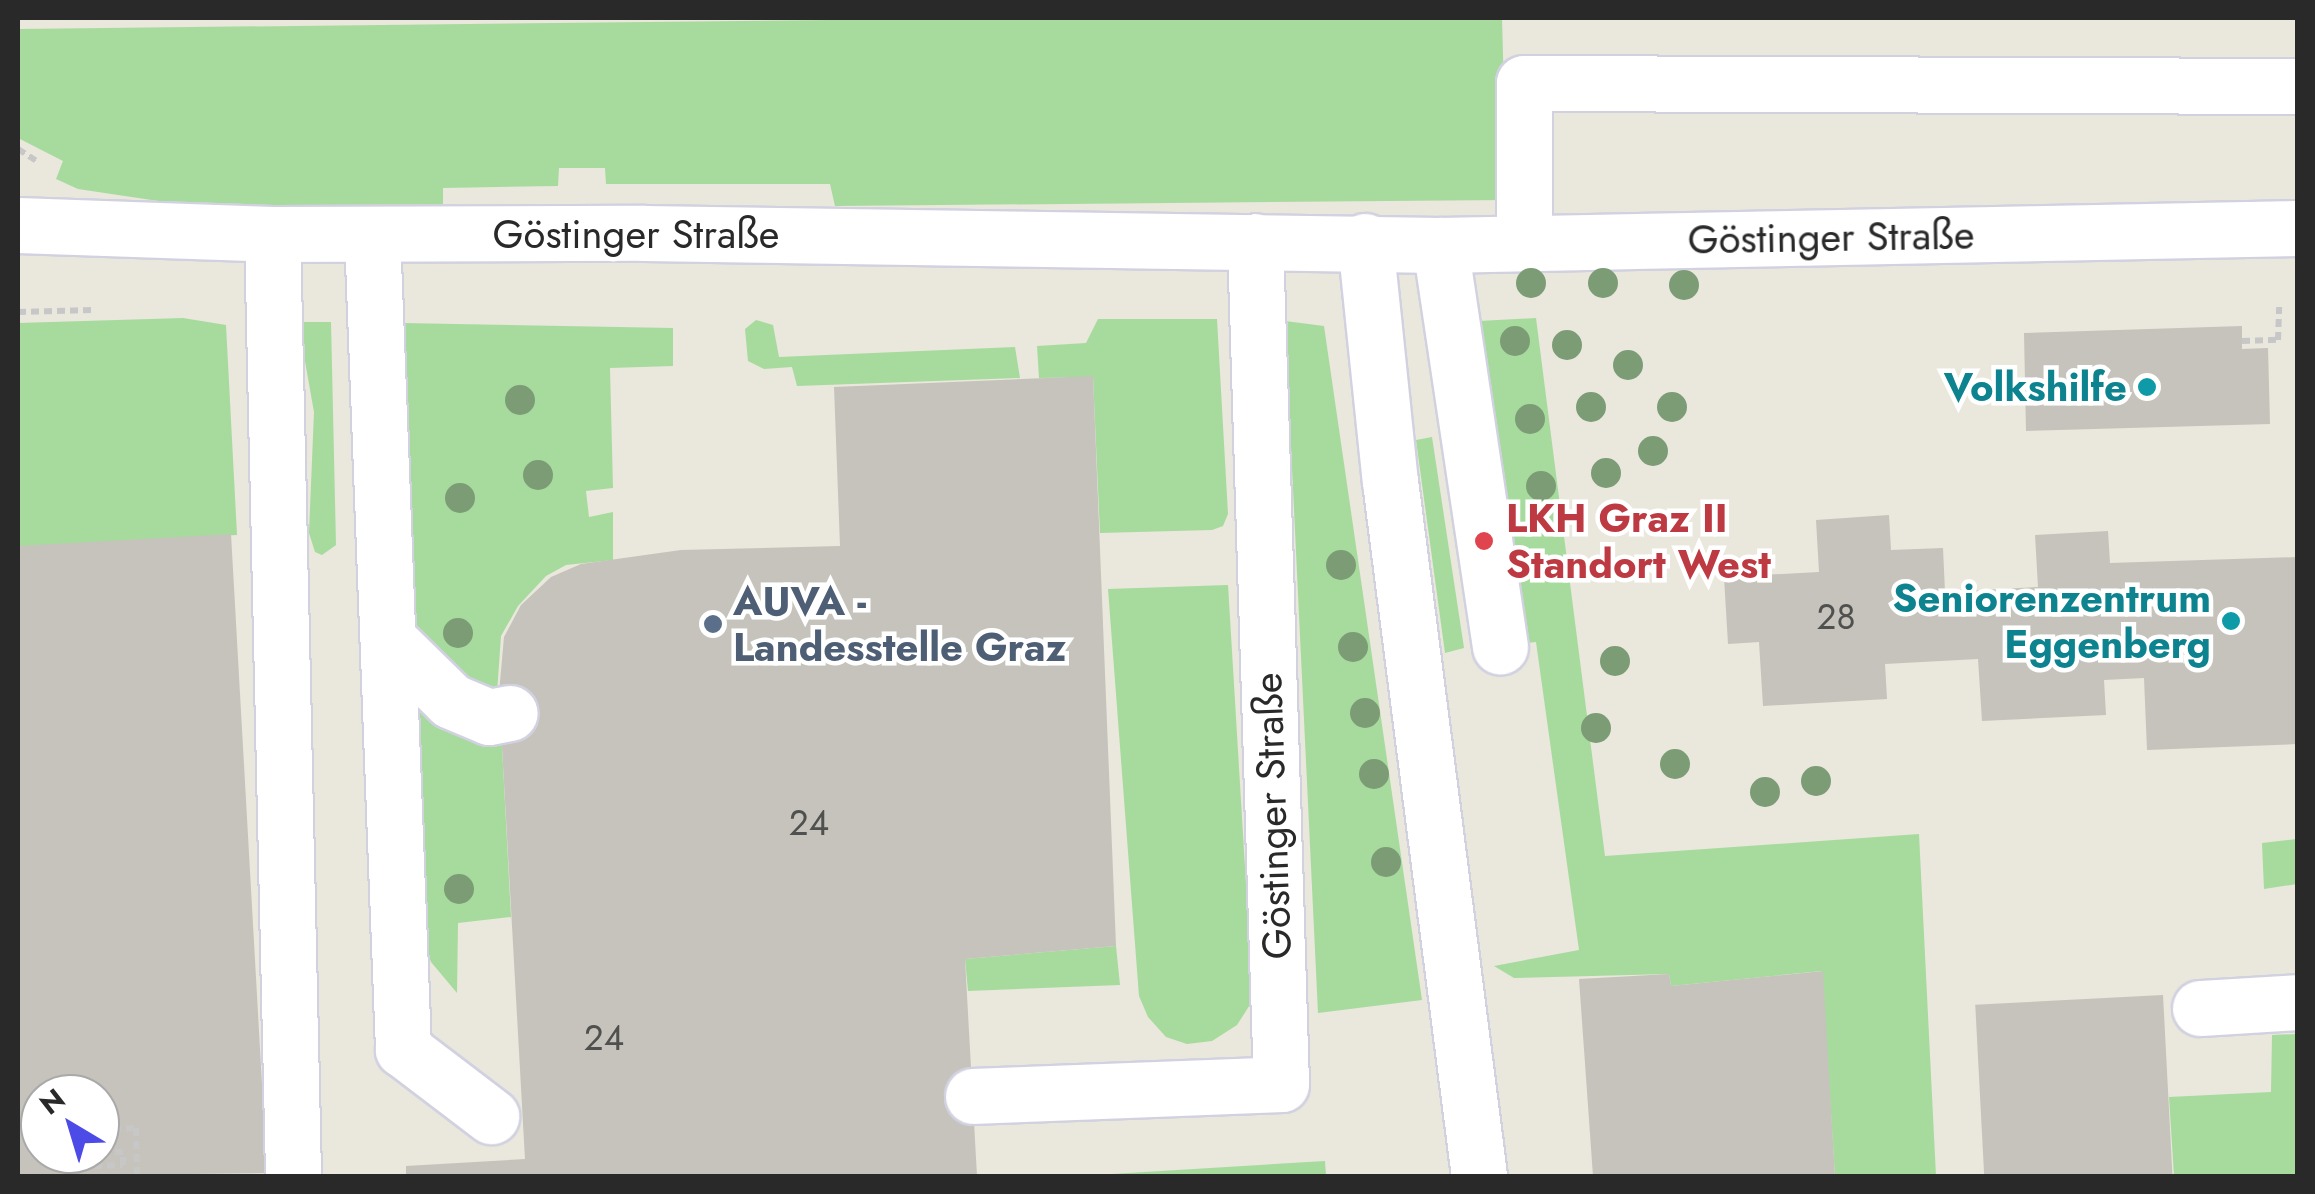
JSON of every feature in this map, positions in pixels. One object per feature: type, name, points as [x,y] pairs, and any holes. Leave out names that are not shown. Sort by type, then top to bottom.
[{"type":"street","points":[[1524,243],[1524,83],[2298,86]]},
{"type":"street","name":"Göstinger Straße","points":[[18,225],[272,234],[644,233],[1440,245],[2298,228]]},
{"type":"street","points":[[272,234],[293,1176]]},
{"type":"street","points":[[372,234],[403,1049],[490,1116]]},
{"type":"street","name":"Göstinger Straße","points":[[973,1096],[1281,1084],[1254,241]]},
{"type":"street","points":[[1365,241],[1390,481],[1479,1176]]},
{"type":"street","points":[[1440,245],[1500,646]]},
{"type":"street","points":[[388,639],[452,700],[489,717],[510,713]]},
{"type":"street","points":[[2200,1008],[2298,1002]]},
{"type":"path","points":[[18,149],[41,164],[38,171]]},
{"type":"path","points":[[2242,341],[2278,340],[2278,307]]},
{"type":"path","points":[[18,312],[94,310]]},
{"type":"path","points":[[120,1129],[136,1128],[137,1176]]},
{"type":"green space","points":[[1015,18],[1502,18],[1507,200],[835,206],[830,184],[606,184],[605,168],[559,168],[558,186],[443,188],[443,212],[232,212],[78,189],[56,179],[63,161],[18,138],[18,29]]},
{"type":"green space","points":[[183,318],[226,325],[237,535],[18,547],[18,323]]},
{"type":"green space","points":[[1536,318],[1605,856],[1919,834],[1936,1176],[1835,1176],[1822,971],[1671,986],[1669,974],[1514,978],[1494,966],[1579,950],[1536,642],[1527,643],[1479,321]]},
{"type":"green space","points":[[1098,319],[1217,319],[1228,514],[1223,526],[1212,530],[1100,533],[1093,377],[1039,378],[1037,346],[1086,343]]},
{"type":"green space","points":[[756,320],[773,325],[779,357],[1015,347],[1020,378],[797,386],[792,367],[764,369],[748,361],[745,329]]},
{"type":"green space","points":[[1285,321],[1324,326],[1422,1000],[1318,1013]]},
{"type":"green space","points":[[298,322],[331,322],[336,545],[322,555],[315,552],[309,533],[314,412]]},
{"type":"green space","points":[[402,323],[673,328],[673,366],[610,368],[613,488],[586,491],[589,517],[613,512],[613,560],[566,565],[546,576],[518,606],[501,636],[497,693],[467,691],[403,629]]},
{"type":"green space","points":[[1432,437],[1464,648],[1445,653],[1416,440]]},
{"type":"green space","points":[[1228,585],[1253,1000],[1237,1025],[1212,1041],[1187,1044],[1166,1037],[1148,1017],[1139,996],[1108,589]]},
{"type":"green space","points":[[406,701],[462,730],[501,728],[511,917],[458,923],[457,993],[431,962],[417,925]]},
{"type":"green space","points":[[2297,839],[2297,884],[2264,889],[2262,843]]},
{"type":"green space","points":[[1116,946],[1120,985],[968,991],[965,959]]},
{"type":"green space","points":[[2297,1034],[2297,1176],[2174,1176],[2169,1097],[2271,1092],[2272,1035]]},
{"type":"green space","points":[[1325,1161],[1326,1176],[1079,1176]]},
{"type":"building","name":"Volkshilfe","points":[[2242,326],[2242,349],[2268,348],[2270,424],[2026,431],[2024,333]]},
{"type":"building","points":[[1093,376],[1116,946],[965,959],[977,1176],[406,1176],[406,1166],[525,1159],[499,693],[504,637],[521,605],[551,577],[581,564],[681,550],[840,546],[834,387]]},
{"type":"building","points":[[1889,515],[1891,550],[1943,548],[1945,592],[2038,587],[2035,535],[2108,531],[2110,563],[2298,557],[2298,744],[2147,750],[2144,678],[2104,680],[2106,715],[1982,721],[1978,659],[1885,664],[1887,699],[1763,706],[1759,642],[1728,644],[1724,577],[1819,572],[1816,520]]},
{"type":"building","points":[[231,534],[267,1173],[18,1176],[18,546]]},
{"type":"building","points":[[1823,971],[1835,1176],[1593,1176],[1579,979],[1669,974],[1671,986]]},
{"type":"building","points":[[2163,995],[2172,1176],[1984,1176],[1975,1005]]},
{"type":"place","name":"Volkshilfe","points":[[2147,387]]},
{"type":"place","name":"LKH Graz II Standort West","points":[[1484,541]]},
{"type":"place","name":"Seniorenzentrum Eggenberg","points":[[2231,621]]},
{"type":"place","name":"AUVA - Landesstelle Graz","points":[[713,624]]}]
